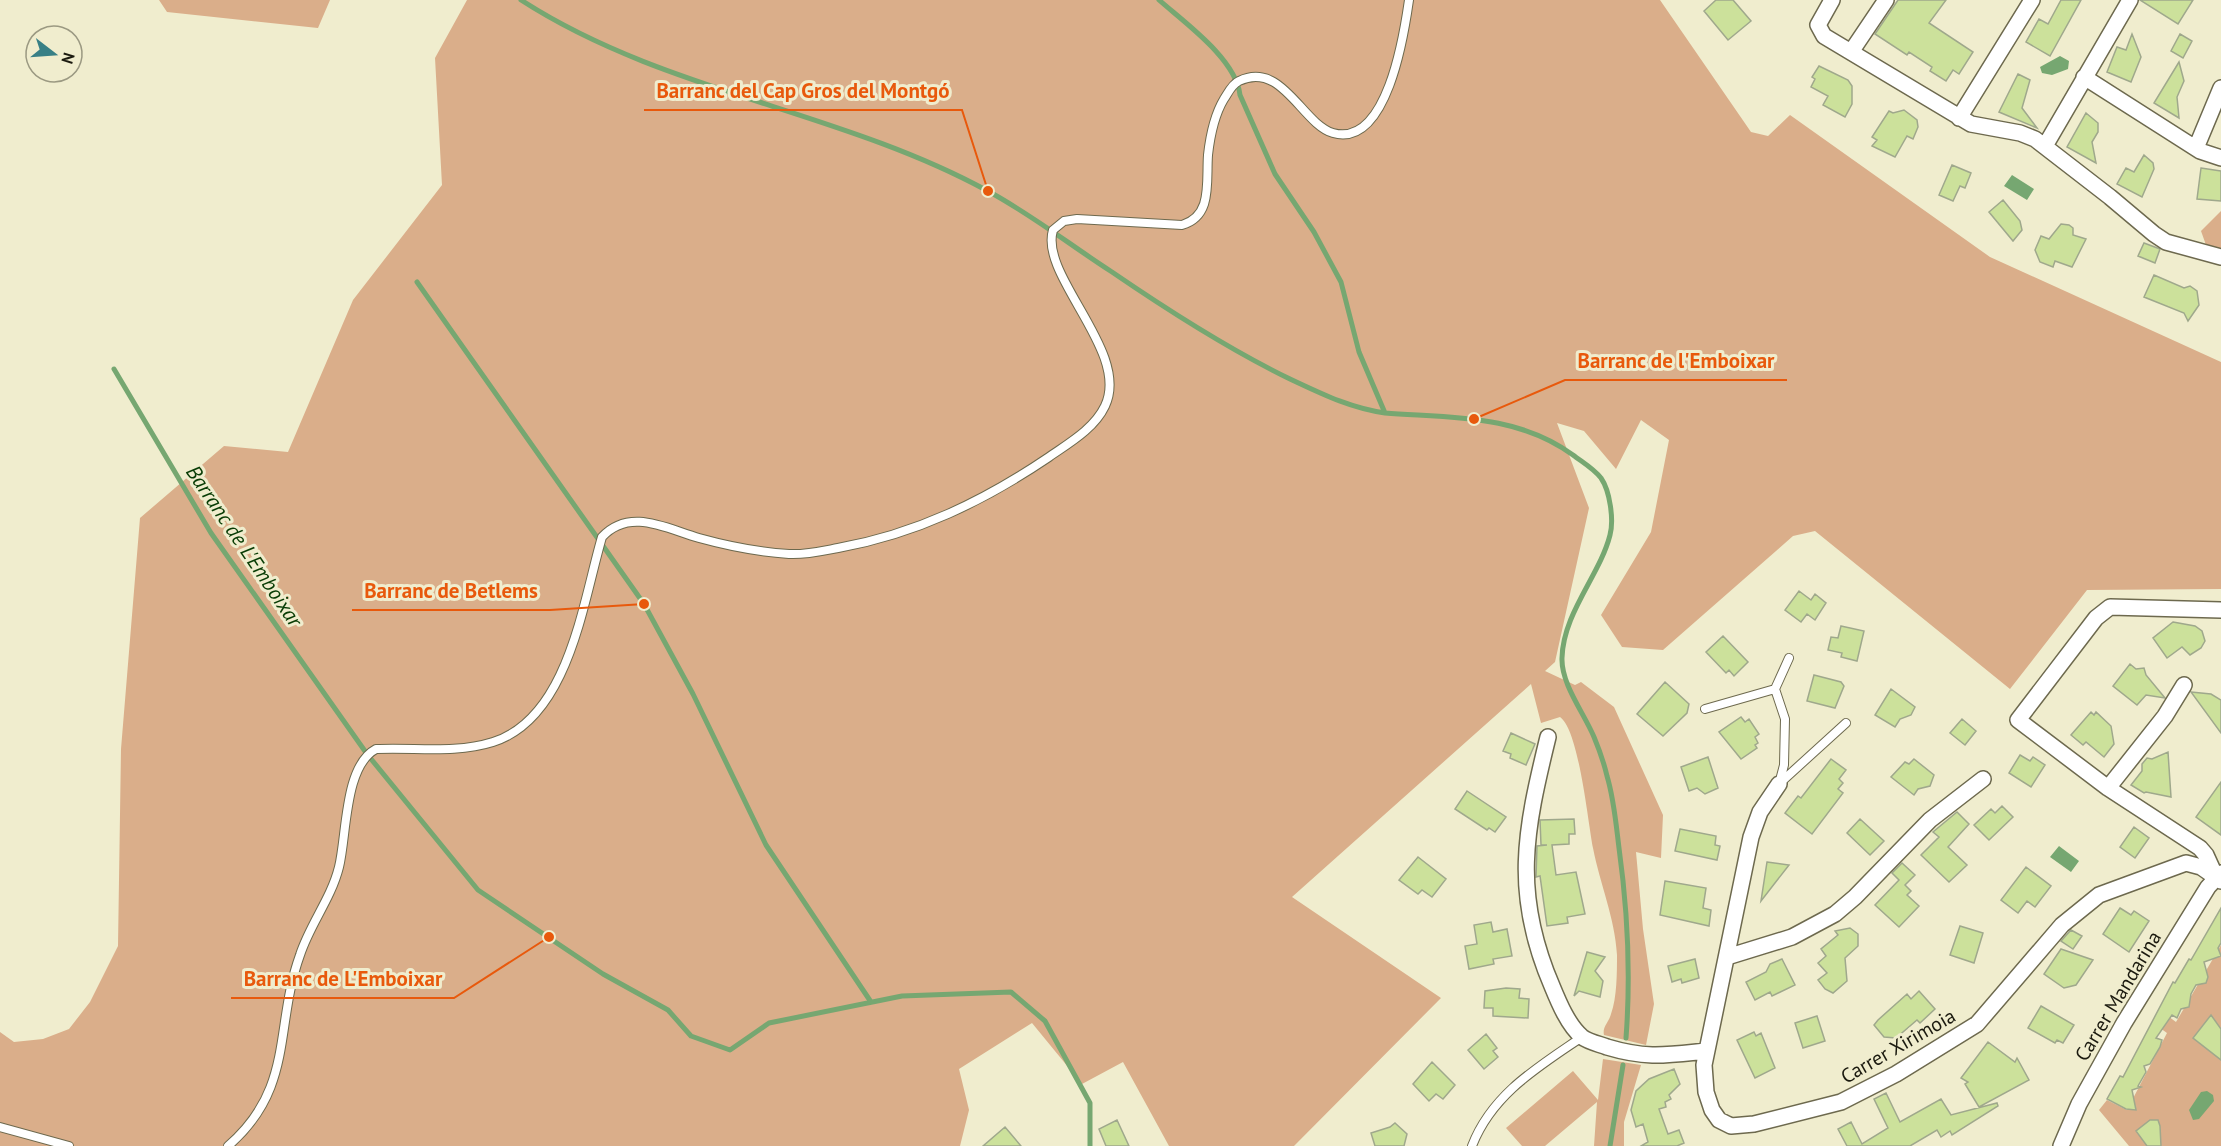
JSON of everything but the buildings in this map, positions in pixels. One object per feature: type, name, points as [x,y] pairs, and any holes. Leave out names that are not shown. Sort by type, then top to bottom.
[{"type":"street","points":[[1832,0],[1818,25],[1820,31],[1851,52],[1959,118],[1983,127],[2020,133],[2045,146],[2166,242],[2221,257]]},
{"type":"street","points":[[1851,52],[1886,0]]},
{"type":"street","points":[[1959,118],[2032,0]]},
{"type":"street","points":[[2045,146],[2130,0]]},
{"type":"street","points":[[2084,77],[2196,148],[2221,158]]},
{"type":"street","points":[[2196,148],[2221,88]]},
{"type":"street","points":[[2219,877],[2200,848],[2108,788],[2018,720],[2096,618],[2110,607],[2221,609]]},
{"type":"street","points":[[2108,788],[2165,716],[2184,685]]},
{"type":"street","points":[[1548,737],[1529,815],[1525,856],[1526,892],[1535,936],[1548,977],[1566,1014],[1582,1037],[1602,1045],[1648,1056],[1706,1051]]},
{"type":"street","points":[[1727,957],[1792,937],[1835,914],[1855,897],[1930,820],[1983,779]]},
{"type":"street","name":"Carrer Xirimoia","points":[[1779,784],[1760,812],[1753,830],[1704,1065],[1706,1092],[1712,1110],[1724,1124],[1731,1126],[1754,1124],[1841,1102],[1896,1074],[1977,1024],[2062,925],[2099,895],[2186,863],[2201,867],[2219,877]]},
{"type":"street","name":"Carrer Mandarina","points":[[2061,1146],[2079,1104],[2124,1023],[2219,877]]},
{"type":"lane","points":[[228,1146],[255,1118],[276,1074],[297,962],[336,880],[352,789],[360,765],[367,754],[376,749],[453,749],[482,745],[503,738],[527,722],[552,688],[571,646],[602,537],[622,523],[655,523],[699,538],[791,554],[868,543],[902,534],[957,510],[1013,480],[1084,433],[1105,407],[1110,391],[1110,374],[1101,351],[1051,251],[1053,230],[1064,222],[1077,219],[1182,225],[1194,222],[1203,211],[1208,185],[1208,154],[1218,109],[1230,88],[1238,81],[1252,78],[1269,80],[1294,98],[1316,122],[1332,133],[1348,134],[1370,122],[1380,107],[1395,69],[1409,0]]},
{"type":"lane","points":[[1779,784],[1784,765],[1785,719],[1775,689],[1789,658]]},
{"type":"lane","points":[[1705,709],[1775,689]]},
{"type":"lane","name":"Carrer Xirimoia","points":[[1779,784],[1846,723]]},
{"type":"lane","points":[[1472,1146],[1485,1119],[1509,1089],[1582,1037]]},
{"type":"lane","points":[[0,1127],[69,1146]]},
{"type":"shaded area","points":[[159,0],[330,0],[318,28],[167,12]]},
{"type":"shaded area","points":[[467,0],[1660,0],[1751,132],[1768,136],[1790,115],[1990,257],[2221,362],[2221,589],[2087,590],[2010,689],[1815,531],[1793,536],[1663,650],[1622,647],[1601,615],[1651,532],[1669,440],[1641,420],[1616,469],[1584,431],[1557,423],[1589,508],[1555,662],[1545,671],[1575,685],[1581,682],[1614,707],[1663,815],[1661,858],[1636,852],[1643,929],[1654,1004],[1646,1045],[1604,1035],[1604,1029],[1613,1008],[1616,985],[1616,941],[1593,848],[1582,778],[1572,739],[1567,725],[1560,717],[1541,723],[1531,684],[1292,897],[1441,998],[1294,1146],[1169,1146],[1123,1062],[1082,1084],[1032,1023],[959,1069],[969,1110],[960,1146],[0,1146],[0,1032],[14,1042],[43,1039],[69,1029],[90,1002],[118,946],[121,749],[140,518],[224,446],[288,452],[353,300],[442,185],[435,58]]},
{"type":"shaded area","points":[[2060,56],[2069,61],[2068,69],[2052,75],[2042,73],[2040,67]]},
{"type":"shaded area","points":[[2012,175],[2034,189],[2027,200],[2004,186]]},
{"type":"shaded area","points":[[2221,211],[2221,249],[2206,245],[2201,231]]},
{"type":"shaded area","points":[[2059,846],[2079,861],[2071,872],[2050,857]]},
{"type":"shaded area","points":[[2221,945],[2221,1146],[2129,1146],[2099,1110],[2107,1100],[2127,1110],[2167,1033],[2153,1023],[2161,1011],[2176,1022]]},
{"type":"shaded area","points":[[1603,1059],[1641,1065],[1624,1122],[1624,1146],[1594,1146],[1597,1102],[1545,1146],[1522,1146],[1506,1128],[1573,1071],[1598,1100]]},
{"type":"shaded area","points":[[2207,1091],[2213,1095],[2214,1101],[2199,1119],[2193,1120],[2189,1110],[2201,1092]]},
{"type":"waterway","points":[[521,0],[576,31],[633,57],[871,140],[930,163],[1019,209],[1155,301],[1244,355],[1336,400],[1385,413]]},
{"type":"waterway","name":"Barranc de L'Emboixar","points":[[1159,0],[1208,43],[1229,68],[1275,174],[1314,232],[1341,282],[1359,352],[1385,413],[1483,420],[1529,432],[1552,442],[1595,471],[1607,490],[1612,522],[1610,535],[1569,625],[1562,658],[1569,688],[1600,751],[1613,803],[1626,919],[1628,966],[1626,1038]]},
{"type":"waterway","points":[[417,282],[644,604],[693,694],[766,845],[871,1002]]},
{"type":"waterway","name":"Barranc de L'Emboixar","points":[[114,369],[211,533],[367,754],[478,890],[603,974],[668,1010],[691,1036],[730,1050],[769,1023],[902,996],[1011,992],[1045,1021],[1090,1103],[1090,1146]]},
{"type":"waterway","points":[[1610,1146],[1623,1065]]},
{"type":"place","name":"Barranc del Cap Gros del Montgó","points":[[988,191]]},
{"type":"place","name":"Barranc de l'Emboixar","points":[[1474,419]]},
{"type":"place","name":"Barranc de Betlems","points":[[644,604]]},
{"type":"place","name":"Barranc de L'Emboixar","points":[[549,937]]}]
